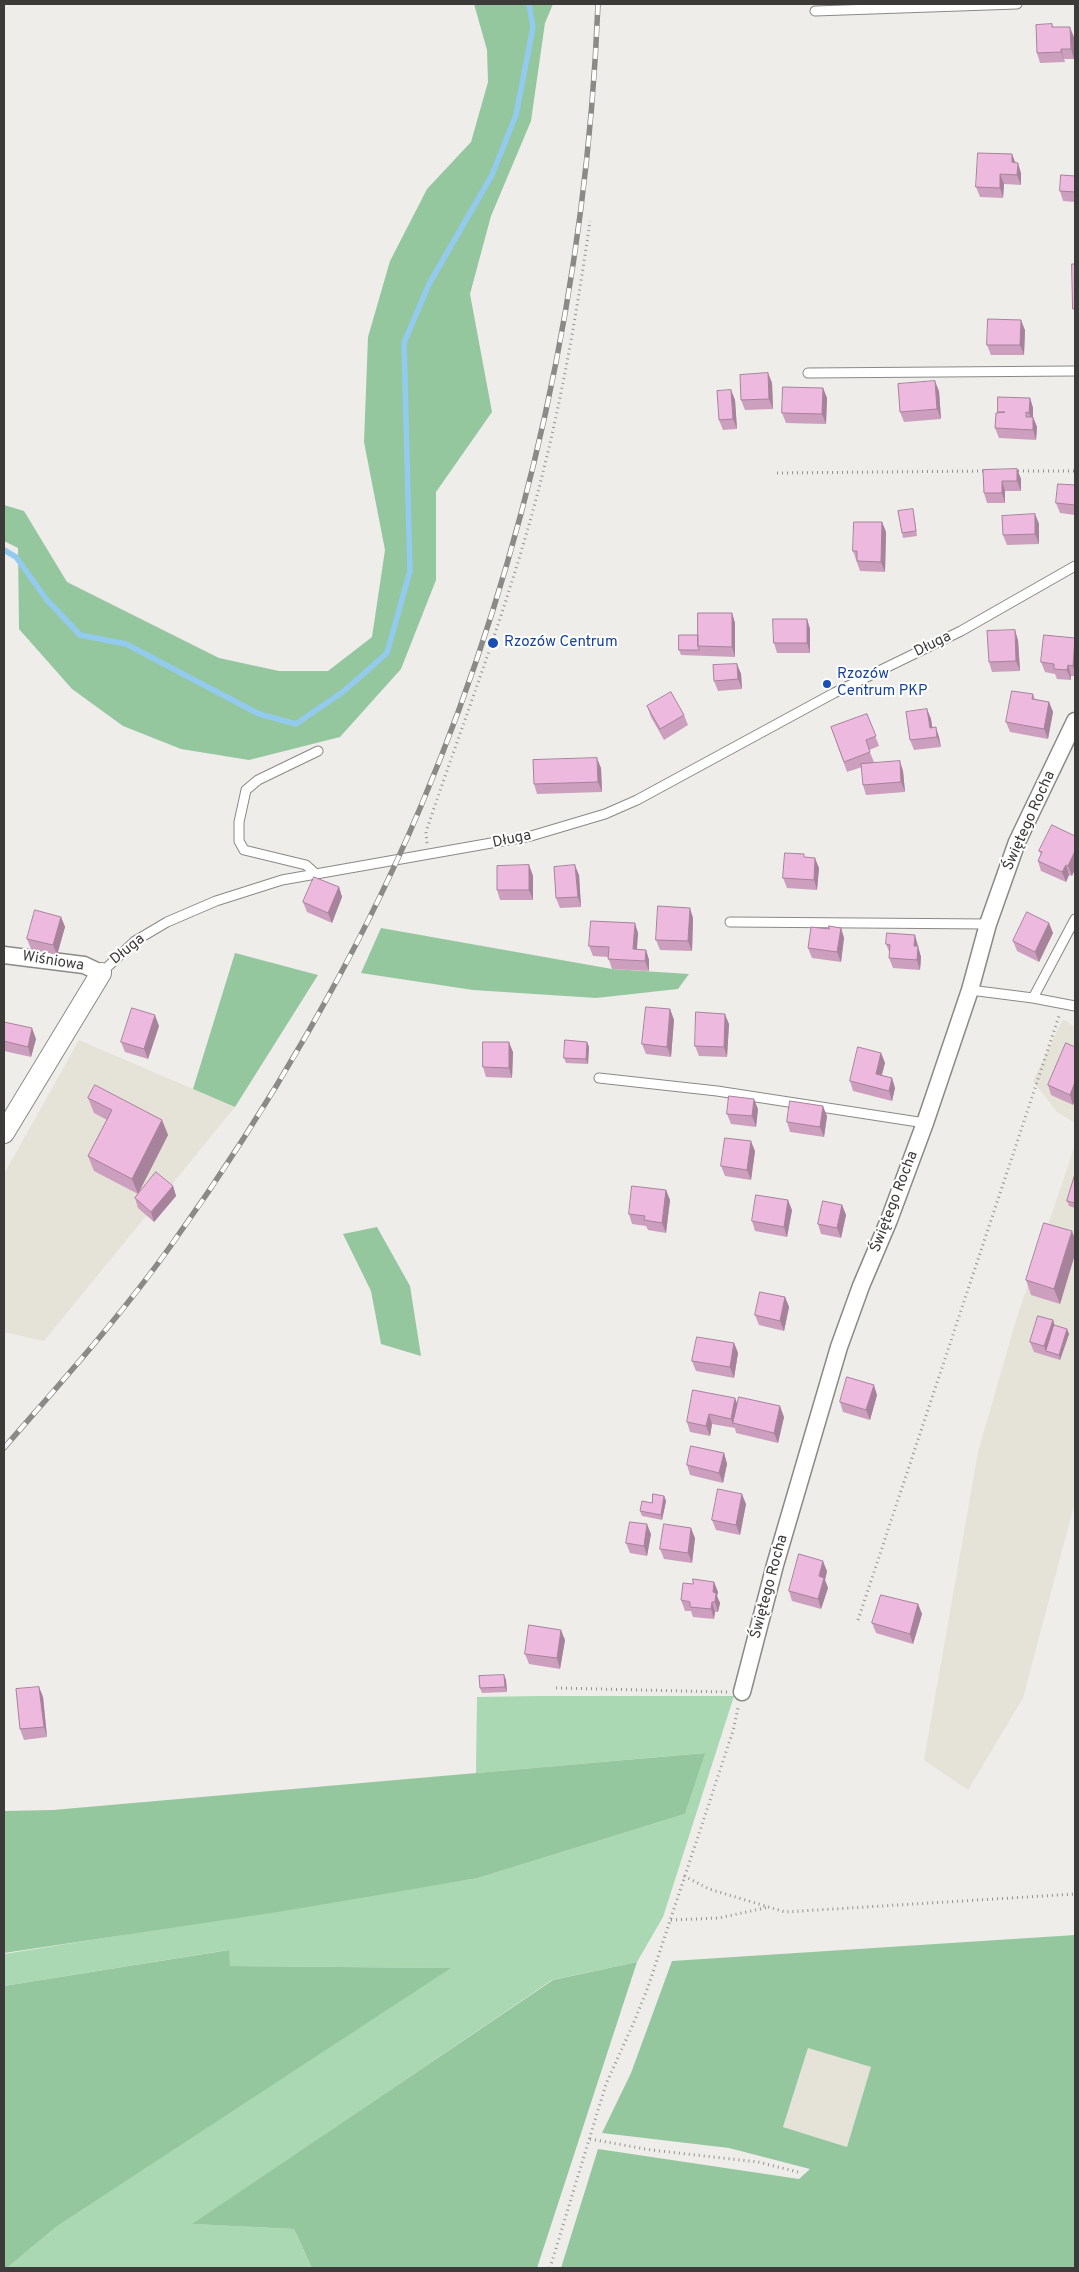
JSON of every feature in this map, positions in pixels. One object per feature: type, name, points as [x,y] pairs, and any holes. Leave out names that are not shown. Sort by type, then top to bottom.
[{"type":"street","name":"Świętego Rocha","points":[[742,1692],[775,1565],[839,1347],[925,1123],[970,990],[988,924],[1021,835],[1075,721]]},
{"type":"street","name":"Wiśniowa","points":[[4,955],[84,965],[101,973]]},
{"type":"street","name":"Długa","points":[[5,1129],[101,973]]},
{"type":"lane","points":[[815,11],[1017,4]]},
{"type":"lane","points":[[808,372],[1075,371]]},
{"type":"lane","name":"Długa","points":[[101,973],[135,941],[167,922],[216,901],[273,883],[531,836],[605,814],[637,800],[834,694],[961,630],[1075,566]]},
{"type":"lane","points":[[316,874],[306,865],[244,850],[239,841],[239,822],[246,790],[258,780],[318,751]]},
{"type":"lane","points":[[1034,998],[1075,918]]},
{"type":"lane","points":[[730,922],[988,924]]},
{"type":"lane","points":[[970,990],[1063,1002],[1075,1006]]},
{"type":"lane","points":[[599,1078],[717,1091],[925,1123]]},
{"type":"path","points":[[428,854],[426,832],[491,650],[549,449],[569,349],[590,221]]},
{"type":"path","points":[[777,473],[996,471]]},
{"type":"path","points":[[1006,471],[1075,471]]},
{"type":"path","points":[[858,1620],[1063,1002]]},
{"type":"path","points":[[550,2268],[606,2084],[634,2022],[671,1920],[733,1731],[742,1692],[556,1688]]},
{"type":"path","points":[[684,1876],[709,1889],[785,1912],[1075,1894]]},
{"type":"path","points":[[671,1920],[719,1918],[770,1907]]},
{"type":"path","points":[[590,2139],[652,2150],[758,2162],[798,2172]]},
{"type":"shaded area","points":[[1063,1019],[1075,1027],[1075,1123],[1057,1112],[1033,1081]]},
{"type":"shaded area","points":[[79,1040],[235,1107],[44,1341],[4,1332],[4,1174]]},
{"type":"shaded area","points":[[1075,1145],[1075,1502],[1023,1698],[968,1790],[924,1760],[978,1452],[1016,1320]]},
{"type":"shaded area","points":[[808,2048],[871,2067],[847,2147],[783,2127]]},
{"type":"green space","points":[[474,4],[553,4],[545,23],[531,121],[491,216],[470,294],[492,412],[436,492],[436,580],[401,669],[340,737],[249,760],[181,749],[123,726],[72,689],[19,629],[18,548],[4,541],[4,505],[24,511],[67,582],[219,658],[279,671],[328,671],[372,637],[385,550],[364,442],[368,337],[390,261],[427,189],[471,142],[488,82],[487,50]]},
{"type":"green space","points":[[381,928],[612,969],[689,974],[678,989],[596,998],[473,990],[361,973]]},
{"type":"green space","points":[[235,953],[318,975],[235,1107],[193,1089]]},
{"type":"green space","points":[[377,1227],[410,1286],[421,1356],[381,1344],[371,1291],[343,1234]]},
{"type":"green space","points":[[734,1696],[663,1917],[637,1962],[552,1980],[193,2224],[294,2229],[312,2268],[7,2268],[56,2227],[450,1968],[230,1966],[228,1950],[4,1986],[4,1954],[478,1878],[685,1814],[704,1753],[476,1773],[477,1697]]},
{"type":"green space","points":[[705,1753],[685,1814],[478,1878],[284,1911],[4,1953],[4,1811],[53,1810]]},
{"type":"green space","points":[[1075,1935],[1075,2268],[561,2268],[598,2149],[799,2179],[810,2169],[729,2148],[602,2133],[631,2073],[672,1961]],"holes":[[[808,2048],[871,2067],[847,2147],[783,2127]]]},
{"type":"green space","points":[[229,1950],[230,1966],[451,1968],[56,2227],[7,2268],[4,2268],[4,1986]]},
{"type":"green space","points":[[637,1962],[537,2268],[312,2268],[294,2229],[192,2224],[553,1980]]},
{"type":"building","points":[[1052,24],[1052,27],[1070,27],[1071,49],[1061,49],[1061,52],[1037,53],[1036,25]]},
{"type":"building","points":[[978,153],[1012,154],[1012,162],[1018,163],[1017,175],[1000,174],[1000,188],[976,187]]},
{"type":"building","points":[[1061,175],[1075,176],[1075,192],[1060,191]]},
{"type":"building","points":[[1072,264],[1075,264],[1075,309],[1073,309]]},
{"type":"building","points":[[988,319],[1021,320],[1020,345],[987,345]]},
{"type":"building","points":[[768,373],[769,399],[741,400],[740,375]]},
{"type":"building","points":[[935,381],[937,409],[900,412],[898,384]]},
{"type":"building","points":[[783,387],[823,388],[822,414],[782,413]]},
{"type":"building","points":[[731,390],[733,419],[719,420],[717,391]]},
{"type":"building","points":[[998,397],[1030,398],[1029,413],[1026,412],[1026,417],[1033,417],[1033,430],[995,428],[996,413],[1005,412],[998,412]]},
{"type":"building","points":[[1017,469],[1017,481],[1002,481],[1002,493],[984,493],[983,470]]},
{"type":"building","points":[[1058,484],[1075,485],[1075,505],[1056,503]]},
{"type":"building","points":[[913,509],[916,531],[902,533],[898,511]]},
{"type":"building","points":[[1035,514],[1035,534],[1003,535],[1002,516]]},
{"type":"building","points":[[854,522],[882,522],[881,562],[857,561],[857,551],[853,551]]},
{"type":"building","points":[[698,613],[732,613],[732,647],[698,646]]},
{"type":"building","points":[[773,619],[807,619],[807,643],[774,643]]},
{"type":"building","points":[[1015,630],[1016,661],[989,662],[987,631]]},
{"type":"building","points":[[679,635],[698,635],[699,650],[679,650]]},
{"type":"building","points":[[1044,635],[1075,638],[1073,666],[1068,665],[1067,670],[1054,669],[1054,664],[1041,662]]},
{"type":"building","points":[[737,664],[738,679],[714,681],[713,665]]},
{"type":"building","points":[[1012,691],[1033,694],[1032,699],[1049,702],[1044,729],[1006,722]]},
{"type":"building","points":[[671,692],[684,715],[660,729],[647,706]]},
{"type":"building","points":[[927,709],[930,728],[936,727],[937,737],[910,740],[906,712]]},
{"type":"building","points":[[867,714],[876,736],[866,740],[870,752],[844,762],[831,727]]},
{"type":"building","points":[[597,758],[598,782],[534,784],[533,760]]},
{"type":"building","points":[[900,761],[901,782],[863,785],[861,764]]},
{"type":"building","points":[[1052,825],[1075,836],[1075,851],[1068,866],[1066,865],[1062,872],[1038,861],[1042,852],[1039,851]]},
{"type":"building","points":[[785,853],[804,854],[804,857],[815,858],[814,880],[783,878]]},
{"type":"building","points":[[529,865],[529,890],[497,890],[497,866]]},
{"type":"building","points":[[575,865],[578,897],[556,898],[554,867]]},
{"type":"building","points":[[314,877],[339,887],[328,913],[303,902]]},
{"type":"building","points":[[658,906],[690,908],[688,941],[656,940]]},
{"type":"building","points":[[35,910],[61,917],[53,945],[27,939]]},
{"type":"building","points":[[1027,912],[1049,923],[1035,952],[1013,941]]},
{"type":"building","points":[[591,921],[635,923],[633,949],[646,950],[645,961],[608,959],[609,947],[589,946]]},
{"type":"building","points":[[829,926],[841,928],[837,952],[808,948],[811,927],[829,929]]},
{"type":"building","points":[[887,933],[915,935],[914,946],[918,946],[917,960],[889,958],[890,945],[886,944]]},
{"type":"building","points":[[646,1007],[670,1009],[667,1047],[642,1044]]},
{"type":"building","points":[[132,1008],[155,1015],[144,1049],[121,1042]]},
{"type":"building","points":[[696,1012],[725,1014],[724,1047],[695,1046]]},
{"type":"building","points":[[4,1022],[32,1028],[28,1047],[4,1041]]},
{"type":"building","points":[[565,1040],[587,1042],[586,1059],[564,1058]]},
{"type":"building","points":[[483,1042],[509,1042],[509,1068],[483,1067]]},
{"type":"building","points":[[1066,1043],[1075,1047],[1075,1082],[1070,1095],[1048,1085]]},
{"type":"building","points":[[858,1047],[881,1053],[876,1074],[892,1078],[889,1091],[850,1081]]},
{"type":"building","points":[[95,1085],[162,1120],[132,1179],[88,1156],[112,1110],[88,1098]]},
{"type":"building","points":[[729,1096],[754,1099],[752,1116],[727,1114]]},
{"type":"building","points":[[790,1101],[823,1106],[820,1127],[787,1122]]},
{"type":"building","points":[[725,1138],[751,1141],[747,1170],[721,1166]]},
{"type":"building","points":[[156,1172],[173,1186],[151,1212],[135,1198]]},
{"type":"building","points":[[1075,1174],[1075,1203],[1067,1201]]},
{"type":"building","points":[[632,1186],[666,1190],[662,1223],[644,1220],[645,1216],[629,1214]]},
{"type":"building","points":[[756,1195],[788,1200],[784,1227],[752,1221]]},
{"type":"building","points":[[823,1201],[842,1205],[837,1228],[818,1224]]},
{"type":"building","points":[[1044,1223],[1072,1231],[1054,1289],[1026,1280]]},
{"type":"building","points":[[760,1292],[785,1297],[780,1321],[755,1315]]},
{"type":"building","points":[[1038,1316],[1053,1320],[1044,1346],[1030,1342]]},
{"type":"building","points":[[1054,1325],[1067,1329],[1059,1355],[1046,1351]]},
{"type":"building","points":[[697,1337],[734,1343],[730,1367],[692,1361]]},
{"type":"building","points":[[847,1377],[874,1385],[866,1410],[840,1402]]},
{"type":"building","points":[[693,1390],[735,1398],[731,1419],[709,1414],[706,1426],[687,1422]]},
{"type":"building","points":[[739,1397],[780,1406],[774,1433],[733,1423]]},
{"type":"building","points":[[691,1446],[724,1453],[719,1473],[687,1465]]},
{"type":"building","points":[[718,1489],[742,1494],[736,1525],[712,1520]]},
{"type":"building","points":[[653,1494],[664,1496],[661,1515],[640,1511],[642,1501],[652,1503]]},
{"type":"building","points":[[630,1522],[647,1524],[644,1546],[626,1543]]},
{"type":"building","points":[[664,1524],[691,1528],[688,1553],[660,1549]]},
{"type":"building","points":[[799,1554],[823,1561],[819,1576],[824,1578],[818,1599],[789,1591]]},
{"type":"building","points":[[693,1579],[714,1582],[715,1602],[712,1602],[711,1609],[690,1607],[690,1602],[681,1600],[683,1583],[693,1584]]},
{"type":"building","points":[[881,1595],[918,1604],[910,1634],[872,1623]]},
{"type":"building","points":[[529,1625],[561,1630],[557,1658],[525,1654]]},
{"type":"building","points":[[504,1675],[505,1687],[480,1688],[479,1676]]},
{"type":"building","points":[[39,1687],[44,1727],[20,1729],[16,1689]]},
{"type":"waterway","points":[[4,550],[16,557],[47,600],[80,635],[126,644],[259,714],[296,724],[344,691],[387,653],[410,571],[404,343],[429,284],[492,175],[516,115],[533,27],[529,4]]},
{"type":"railway","points":[[4,1448],[91,1348],[153,1271],[242,1141],[276,1087],[340,975],[369,919],[421,806],[459,710],[492,612],[521,513],[546,413],[565,312],[581,210],[592,107],[598,4]]},
{"type":"place","name":"Rzozów Centrum","points":[[493,643]]},
{"type":"place","name":"Rzozów Centrum PKP","points":[[827,684]]}]
